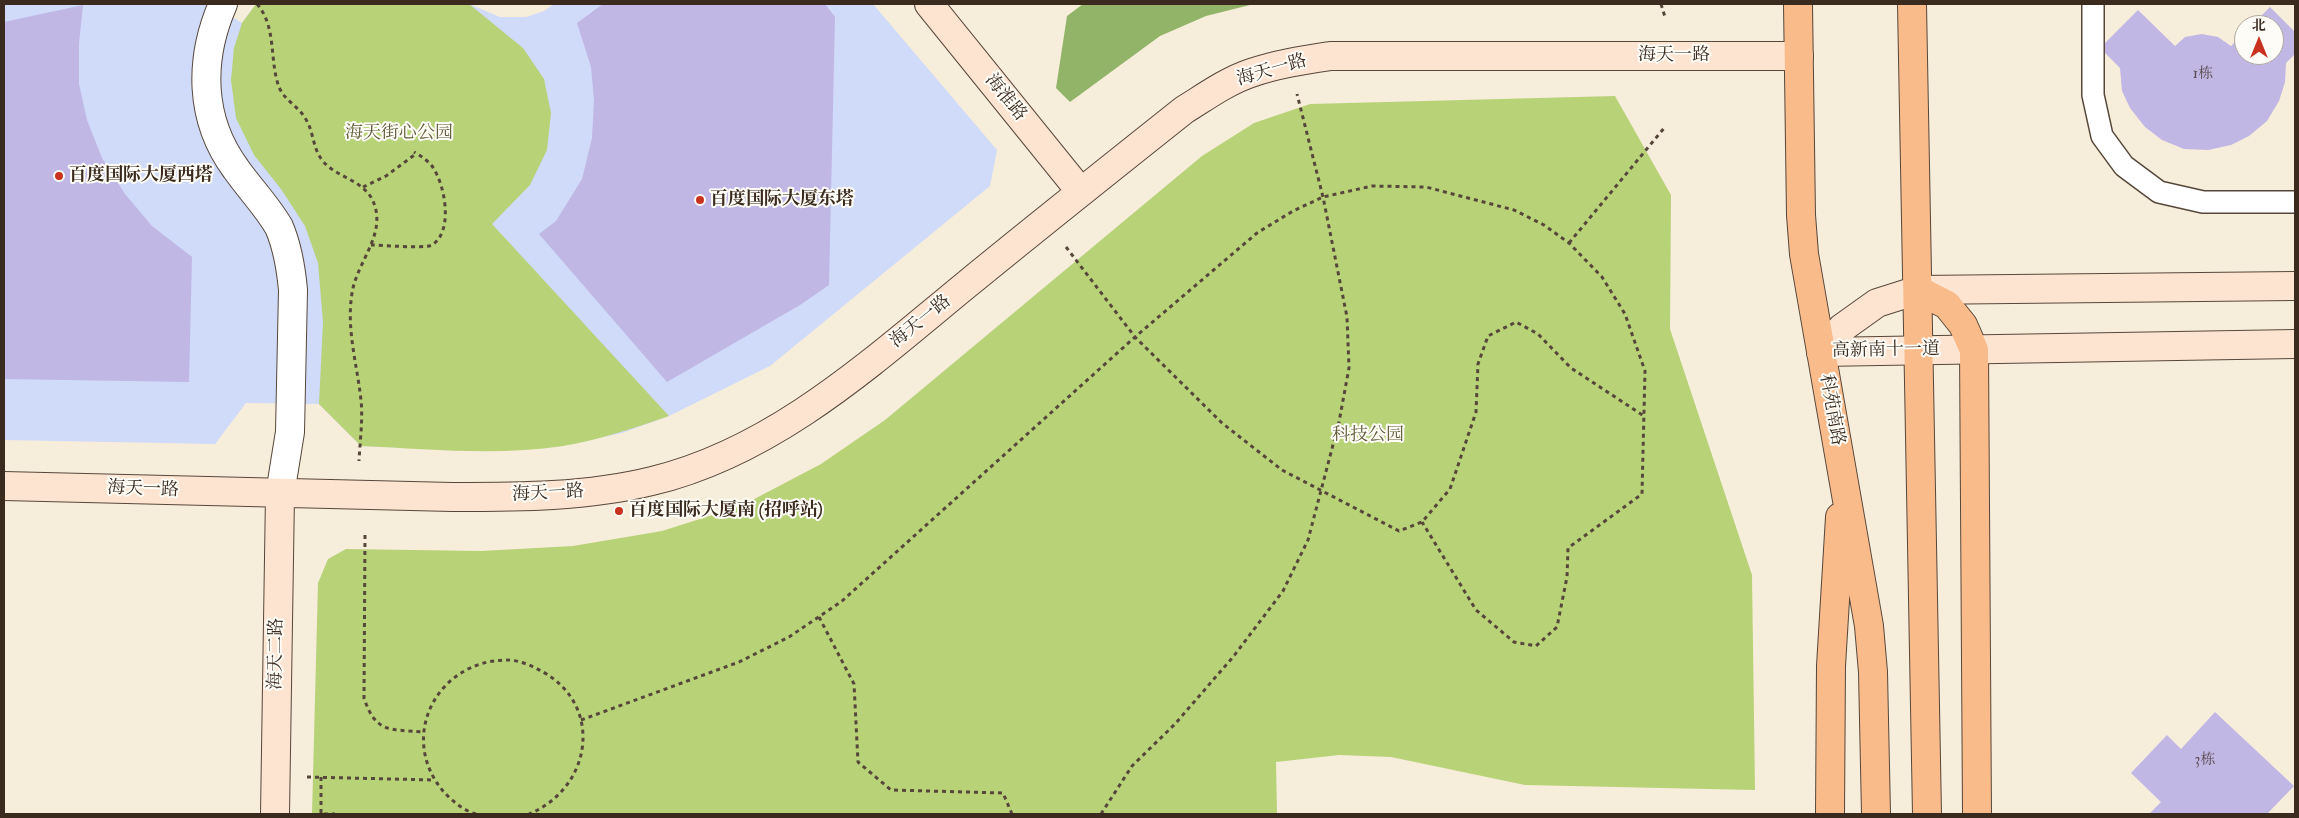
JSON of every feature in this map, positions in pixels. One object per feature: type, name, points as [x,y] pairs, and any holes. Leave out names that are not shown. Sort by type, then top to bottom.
[{"type":"main road","name":"科苑南路","points":[[1798,4],[1801,215],[1808,282],[1869,626],[1873,672],[1876,814]]},
{"type":"main road","points":[[1912,4],[1926,814]]},
{"type":"main road","points":[[1918,290],[1947,305],[1962,325],[1974,350],[1977,814]]},
{"type":"main road","points":[[1830,814],[1831,666],[1842,470]]},
{"type":"street","points":[[223,4],[213,26],[207,51],[205,77],[208,105],[214,129],[224,151],[279,228],[285,241],[292,271],[290,432],[280,494]]},
{"type":"street","name":"海淮路","points":[[929,4],[1080,192]]},
{"type":"street","name":"海天一路","points":[[4,486],[280,494],[526,497],[590,492],[653,481],[707,464],[812,406],[877,358],[1080,192],[1184,110],[1218,88],[1250,73],[1289,62],[1330,56],[1799,56]]},
{"type":"street","name":"高新南十一道","points":[[1821,352],[1842,328],[1877,303],[1918,290],[2295,286]]},
{"type":"street","name":"高新南十一道","points":[[1821,352],[2295,344]]},
{"type":"street","name":"海天二路","points":[[275,814],[280,494]]},
{"type":"lane","points":[[2093,4],[2094,95],[2102,136],[2124,166],[2159,192],[2204,202],[2295,202]]},
{"type":"path","points":[[257,4],[268,24],[279,87],[286,99],[305,117],[311,130],[314,144],[323,161],[363,187],[372,200],[377,218],[376,234],[354,286],[349,313],[362,402],[359,461]]},
{"type":"path","points":[[1662,4],[1665,17]]},
{"type":"path","points":[[1101,814],[1132,766],[1175,724],[1233,657],[1283,591],[1308,540],[1322,489],[1339,422],[1348,368],[1347,317],[1323,196],[1296,89]]},
{"type":"path","points":[[1569,243],[1665,127]]},
{"type":"path","points":[[363,187],[386,176],[415,152],[433,167],[442,192],[444,220],[440,238],[426,248],[371,244]]},
{"type":"path","points":[[580,720],[738,662],[789,637],[842,601],[1135,337],[1257,233],[1293,211],[1323,196],[1372,186],[1426,187],[1514,210],[1544,225],[1569,243],[1602,277],[1625,314],[1645,371],[1642,494],[1568,548],[1567,577],[1557,627],[1536,646],[1514,642],[1476,610],[1422,522]]},
{"type":"path","points":[[1066,246],[1135,337],[1222,423],[1282,470],[1322,489],[1399,531],[1422,522],[1450,489],[1476,412],[1478,364],[1488,336],[1516,322],[1538,334],[1572,368],[1644,416]]},
{"type":"path","points":[[365,536],[364,698],[370,716],[386,729],[424,732]]},
{"type":"path","points":[[819,617],[854,684],[858,762],[892,790],[1003,793],[1012,814]]},
{"type":"path","points":[[476,814],[471,814],[450,799],[434,780],[425,757],[424,732],[430,708],[443,687],[462,672],[485,662],[509,660],[533,666],[555,678],[571,696],[580,720],[583,744],[578,769],[565,791],[546,808],[529,814]]},
{"type":"path","points":[[321,777],[321,814],[335,814]]},
{"type":"path","points":[[347,778],[434,780]]},
{"type":"shaded area","points":[[4,4],[213,4],[242,23],[256,4],[469,4],[500,17],[526,17],[544,11],[554,4],[873,4],[997,150],[990,186],[770,366],[669,416],[622,433],[562,446],[496,451],[361,446],[319,404],[246,403],[215,444],[4,440]]},
{"type":"green space","name":"海天街心公园","points":[[256,4],[469,4],[523,48],[544,79],[551,113],[547,150],[530,185],[492,224],[669,416],[590,440],[538,449],[462,451],[361,446],[319,404],[323,322],[318,263],[305,226],[281,189],[254,155],[236,118],[231,80],[234,48],[242,23]]},
{"type":"green space","points":[[1083,4],[1254,4],[1206,16],[1160,36],[1070,102],[1056,88],[1067,16]]},
{"type":"green space","name":"科技公园","points":[[1615,96],[1671,195],[1670,329],[1752,575],[1755,790],[1525,785],[1391,757],[1339,755],[1276,762],[1277,814],[312,814],[318,583],[328,559],[346,549],[481,551],[573,546],[662,531],[741,506],[821,464],[885,420],[1202,156],[1254,123],[1310,104]]},
{"type":"building","name":"百度国际大厦东塔","points":[[603,4],[825,4],[835,17],[829,285],[800,305],[667,382],[539,234],[556,221],[582,179],[592,138],[594,100],[591,67],[577,23]]},
{"type":"building","name":"百度国际大厦西塔","points":[[83,5],[79,43],[79,84],[87,120],[102,158],[125,194],[152,226],[192,257],[189,382],[4,379],[4,22]]},
{"type":"building","points":[[2270,7],[2278,15],[2262,15]]},
{"type":"building","points":[[2138,10],[2175,46],[2185,37],[2202,34],[2218,37],[2231,46],[2234,43],[2234,65],[2284,65],[2284,21],[2295,32],[2295,54],[2286,63],[2285,82],[2279,101],[2267,121],[2249,136],[2231,145],[2208,150],[2184,149],[2162,140],[2145,127],[2130,108],[2122,91],[2120,68],[2100,48]]},
{"type":"building","points":[[2215,712],[2294,786],[2267,814],[2149,814],[2161,802],[2131,773],[2167,735],[2181,749]]},
{"type":"place","name":"百度国际大厦西塔","points":[[59,176]]},
{"type":"place","name":"百度国际大厦东塔","points":[[700,200]]},
{"type":"place","name":"百度国际大厦南 (招呼站)","points":[[619,511]]}]
